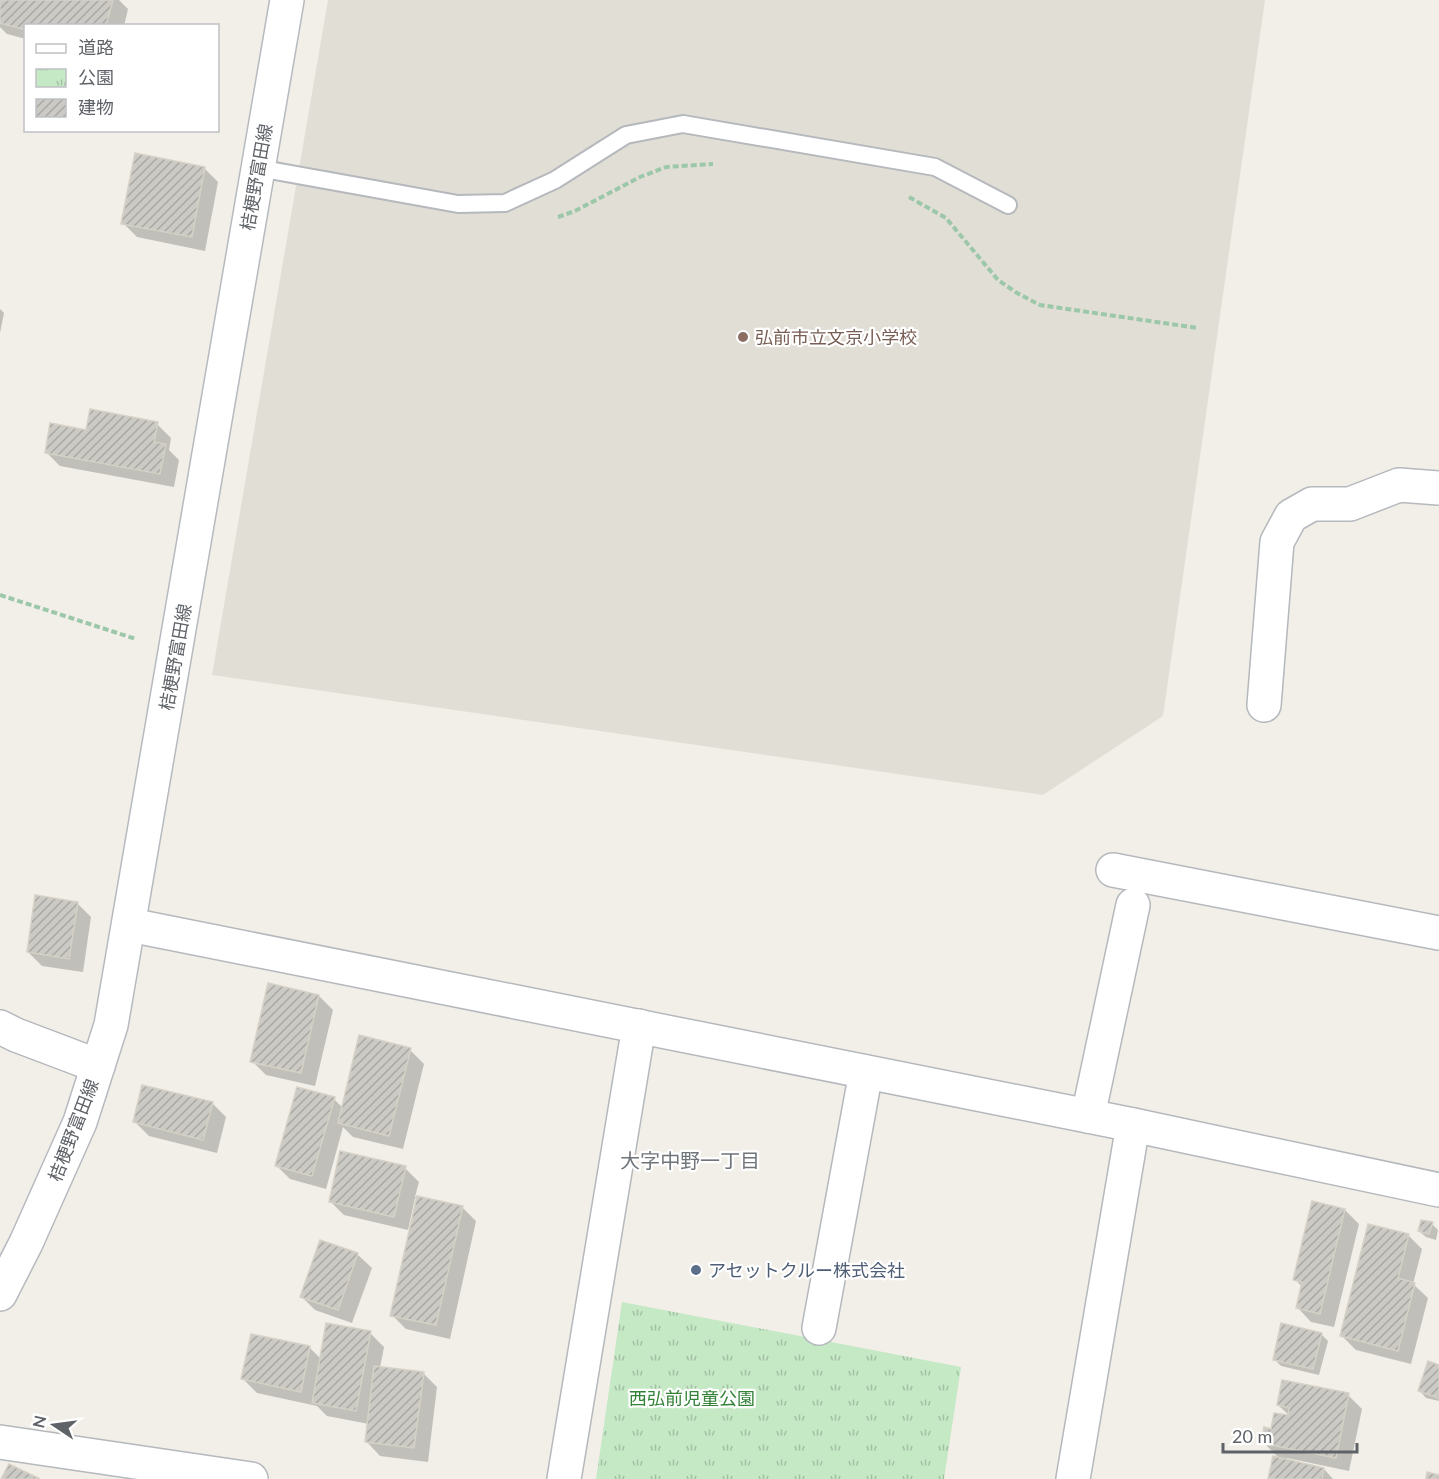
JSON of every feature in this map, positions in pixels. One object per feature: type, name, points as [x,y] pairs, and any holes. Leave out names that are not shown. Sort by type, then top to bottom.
[{"type":"street","name":"桔梗野富田線","points":[[0,1294],[26,1243],[80,1122],[111,1025],[130,925],[287,0]]},
{"type":"street","points":[[1264,705],[1277,542],[1291,516],[1312,504],[1350,504],[1399,485],[1439,488]]},
{"type":"street","points":[[1113,870],[1439,933]]},
{"type":"street","points":[[1088,1116],[1133,905]]},
{"type":"street","points":[[130,925],[1133,1125],[1439,1190]]},
{"type":"street","points":[[564,1479],[639,1026]]},
{"type":"street","points":[[0,1027],[98,1066]]},
{"type":"street","points":[[819,1328],[866,1072]]},
{"type":"street","points":[[1073,1479],[1133,1125]]},
{"type":"street","points":[[0,1442],[251,1479]]},
{"type":"lane","points":[[258,168],[458,204],[505,203],[555,180],[626,135],[683,124],[935,167],[1008,206]]},
{"type":"path","points":[[555,218],[575,211],[666,166],[709,164],[721,166]]},
{"type":"path","points":[[904,195],[921,202],[946,218],[998,280],[1040,305],[1198,328]]},
{"type":"path","points":[[0,595],[176,652]]},
{"type":"shaded area","name":"弘前市立文京小学校","points":[[328,0],[1265,0],[1163,716],[1043,795],[212,675]]},
{"type":"green space","name":"西弘前児童公園","points":[[622,1302],[961,1367],[944,1479],[596,1479]]},
{"type":"building","points":[[0,0],[113,0],[107,24],[24,24],[24,29],[0,23]]},
{"type":"building","points":[[135,153],[205,167],[192,237],[121,224]]},
{"type":"building","points":[[90,409],[158,422],[154,442],[166,444],[160,474],[45,453],[50,423],[86,430]]},
{"type":"building","points":[[35,895],[78,902],[69,959],[27,952]]},
{"type":"building","points":[[268,983],[319,995],[301,1073],[250,1062]]},
{"type":"building","points":[[359,1035],[411,1048],[389,1136],[338,1123]]},
{"type":"building","points":[[142,1085],[213,1102],[203,1140],[133,1122]]},
{"type":"building","points":[[297,1087],[335,1097],[312,1176],[275,1166]]},
{"type":"building","points":[[340,1151],[406,1166],[394,1217],[329,1202]]},
{"type":"building","points":[[417,1196],[463,1206],[436,1325],[390,1316]]},
{"type":"building","points":[[1312,1201],[1345,1209],[1320,1314],[1296,1308],[1302,1282],[1293,1280]]},
{"type":"building","points":[[1421,1220],[1433,1222],[1429,1234],[1418,1231]]},
{"type":"building","points":[[1368,1224],[1409,1234],[1398,1278],[1415,1283],[1398,1351],[1340,1336]]},
{"type":"building","points":[[320,1240],[358,1253],[338,1310],[300,1297]]},
{"type":"building","points":[[326,1323],[371,1331],[356,1411],[312,1403]]},
{"type":"building","points":[[1281,1323],[1322,1333],[1313,1369],[1273,1360]]},
{"type":"building","points":[[251,1334],[310,1346],[301,1392],[241,1379]]},
{"type":"building","points":[[1428,1361],[1439,1365],[1439,1398],[1418,1391]]},
{"type":"building","points":[[374,1366],[424,1372],[414,1448],[365,1442]]},
{"type":"building","points":[[1282,1380],[1349,1393],[1336,1458],[1261,1443],[1264,1427],[1271,1429],[1274,1413],[1288,1415],[1289,1408],[1277,1405]]},
{"type":"building","points":[[1273,1456],[1324,1468],[1322,1479],[1268,1479]]},
{"type":"building","points":[[9,1464],[40,1479],[1,1479]]},
{"type":"building","points":[[1427,1472],[1439,1475],[1439,1479],[1426,1479]]},
{"type":"place","name":"弘前市立文京小学校","points":[[743,337]]},
{"type":"place","name":"アセットクルー株式会社","points":[[696,1270]]},
{"type":"district","name":"大字中野一丁目","points":[[690,1160]]}]
